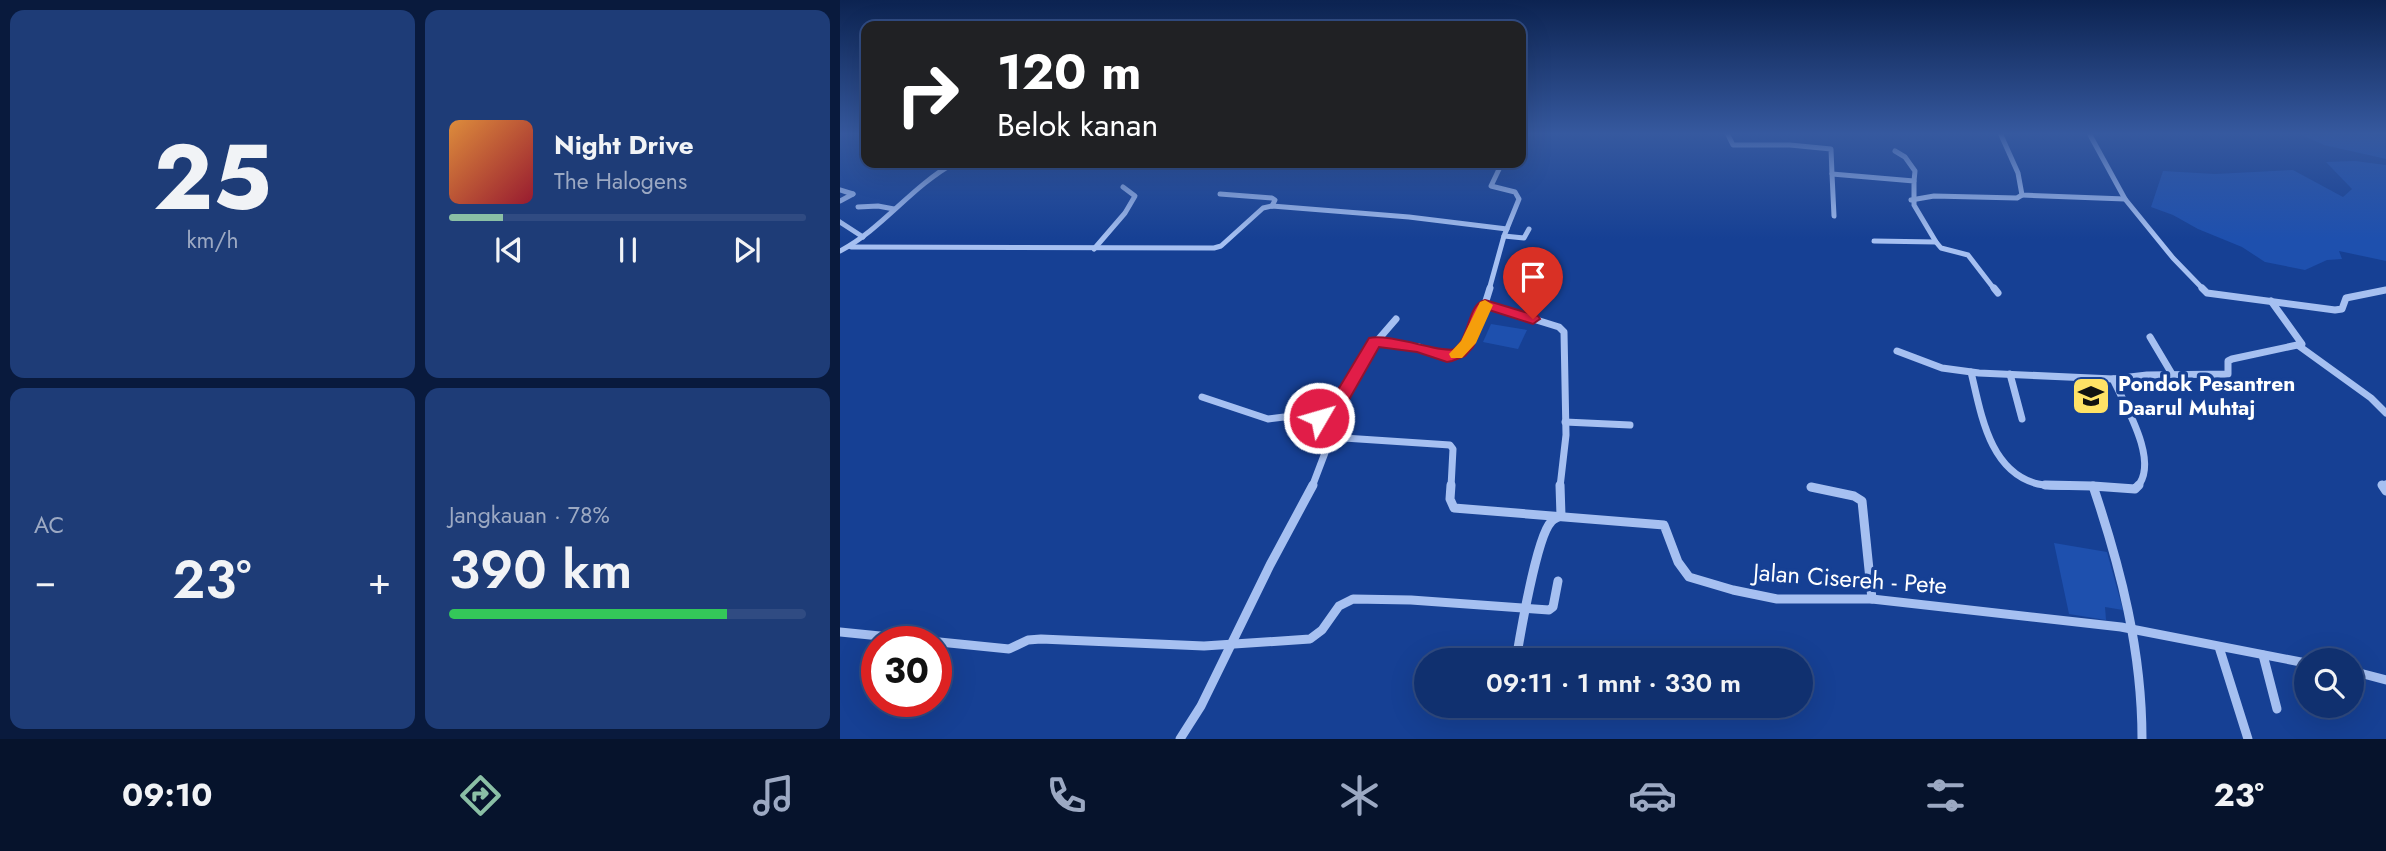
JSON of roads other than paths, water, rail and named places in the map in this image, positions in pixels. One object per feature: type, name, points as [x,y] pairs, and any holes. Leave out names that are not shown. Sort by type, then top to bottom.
[{"type":"street","points":[[840,251],[863,237],[929,177],[942,169]]},
{"type":"street","points":[[1375,342],[1423,349],[1441,356],[1454,355],[1468,343],[1485,304],[1519,197],[1515,192],[1491,186],[1499,169]]},
{"type":"street","points":[[1832,169],[1834,216]]},
{"type":"street","points":[[1915,169],[1910,191],[1911,200],[1936,242],[1941,248],[1968,255],[1998,293]]},
{"type":"street","points":[[2016,169],[2022,195]]},
{"type":"street","points":[[2109,169],[2125,199],[2173,258],[2207,293],[2339,310],[2346,298],[2386,290]]},
{"type":"street","points":[[1832,174],[1914,181]]},
{"type":"street","points":[[1094,249],[1125,213],[1135,196],[1124,187]]},
{"type":"street","points":[[840,190],[853,194],[840,201]]},
{"type":"street","points":[[1220,194],[1272,198],[1275,200],[1272,206]]},
{"type":"street","points":[[1911,200],[1934,196],[2017,198],[2022,195],[2125,199]]},
{"type":"street","points":[[858,207],[878,206],[894,209]]},
{"type":"street","points":[[850,247],[1214,248],[1221,246],[1264,208],[1272,206],[1409,216],[1506,232],[1524,238],[1529,229]]},
{"type":"street","points":[[840,222],[863,237]]},
{"type":"street","points":[[1874,241],[1936,242]]},
{"type":"street","points":[[2271,301],[2302,344],[2299,346]]},
{"type":"street","points":[[1485,304],[1562,329],[1566,353],[1565,422],[1560,477],[1561,516]]},
{"type":"street","points":[[1395,319],[1375,342],[1328,422],[1327,436],[1450,445],[1453,449],[1450,499],[1454,508],[1561,516]]},
{"type":"street","points":[[2150,337],[2172,374]]},
{"type":"street","points":[[1897,351],[1942,368],[1971,372],[2113,379],[2172,374],[2228,374],[2228,361],[2232,359],[2299,346],[2363,392],[2386,413]]},
{"type":"street","points":[[1971,372],[1990,443],[2005,464],[2033,482],[2135,489],[2147,474],[2142,449],[2113,379]]},
{"type":"street","points":[[2010,374],[2022,419]]},
{"type":"street","points":[[1202,397],[1268,419],[1302,416],[1323,418],[1328,422]]},
{"type":"street","points":[[1565,422],[1630,425]]},
{"type":"street","points":[[1180,739],[1313,485],[1331,438]]},
{"type":"street","points":[[2386,484],[2382,485],[2386,491]]},
{"type":"street","points":[[2093,486],[2136,630],[2142,739]]},
{"type":"street","points":[[1811,487],[1854,496],[1862,501],[1872,599]]},
{"type":"street","points":[[1518,648],[1525,607],[1547,526],[1561,516]]},
{"type":"street","name":"Jalan Cisereh - Pete","points":[[1561,516],[1665,526],[1681,567],[1689,578],[1777,599],[1872,599],[2136,630],[2294,661]]},
{"type":"street","points":[[840,632],[1009,649],[1028,640],[1041,639],[1204,646],[1233,642],[1277,643],[1310,639],[1322,630],[1339,606],[1353,599],[1525,607],[1546,611],[1551,609],[1558,581]]},
{"type":"street","points":[[2219,647],[2248,739]]},
{"type":"street","points":[[2263,655],[2277,709]]},
{"type":"street","points":[[2364,674],[2386,680]]},
{"type":"place","name":"Pondok Pesantren Daarul Muhtaj","points":[[2091,396]]}]
